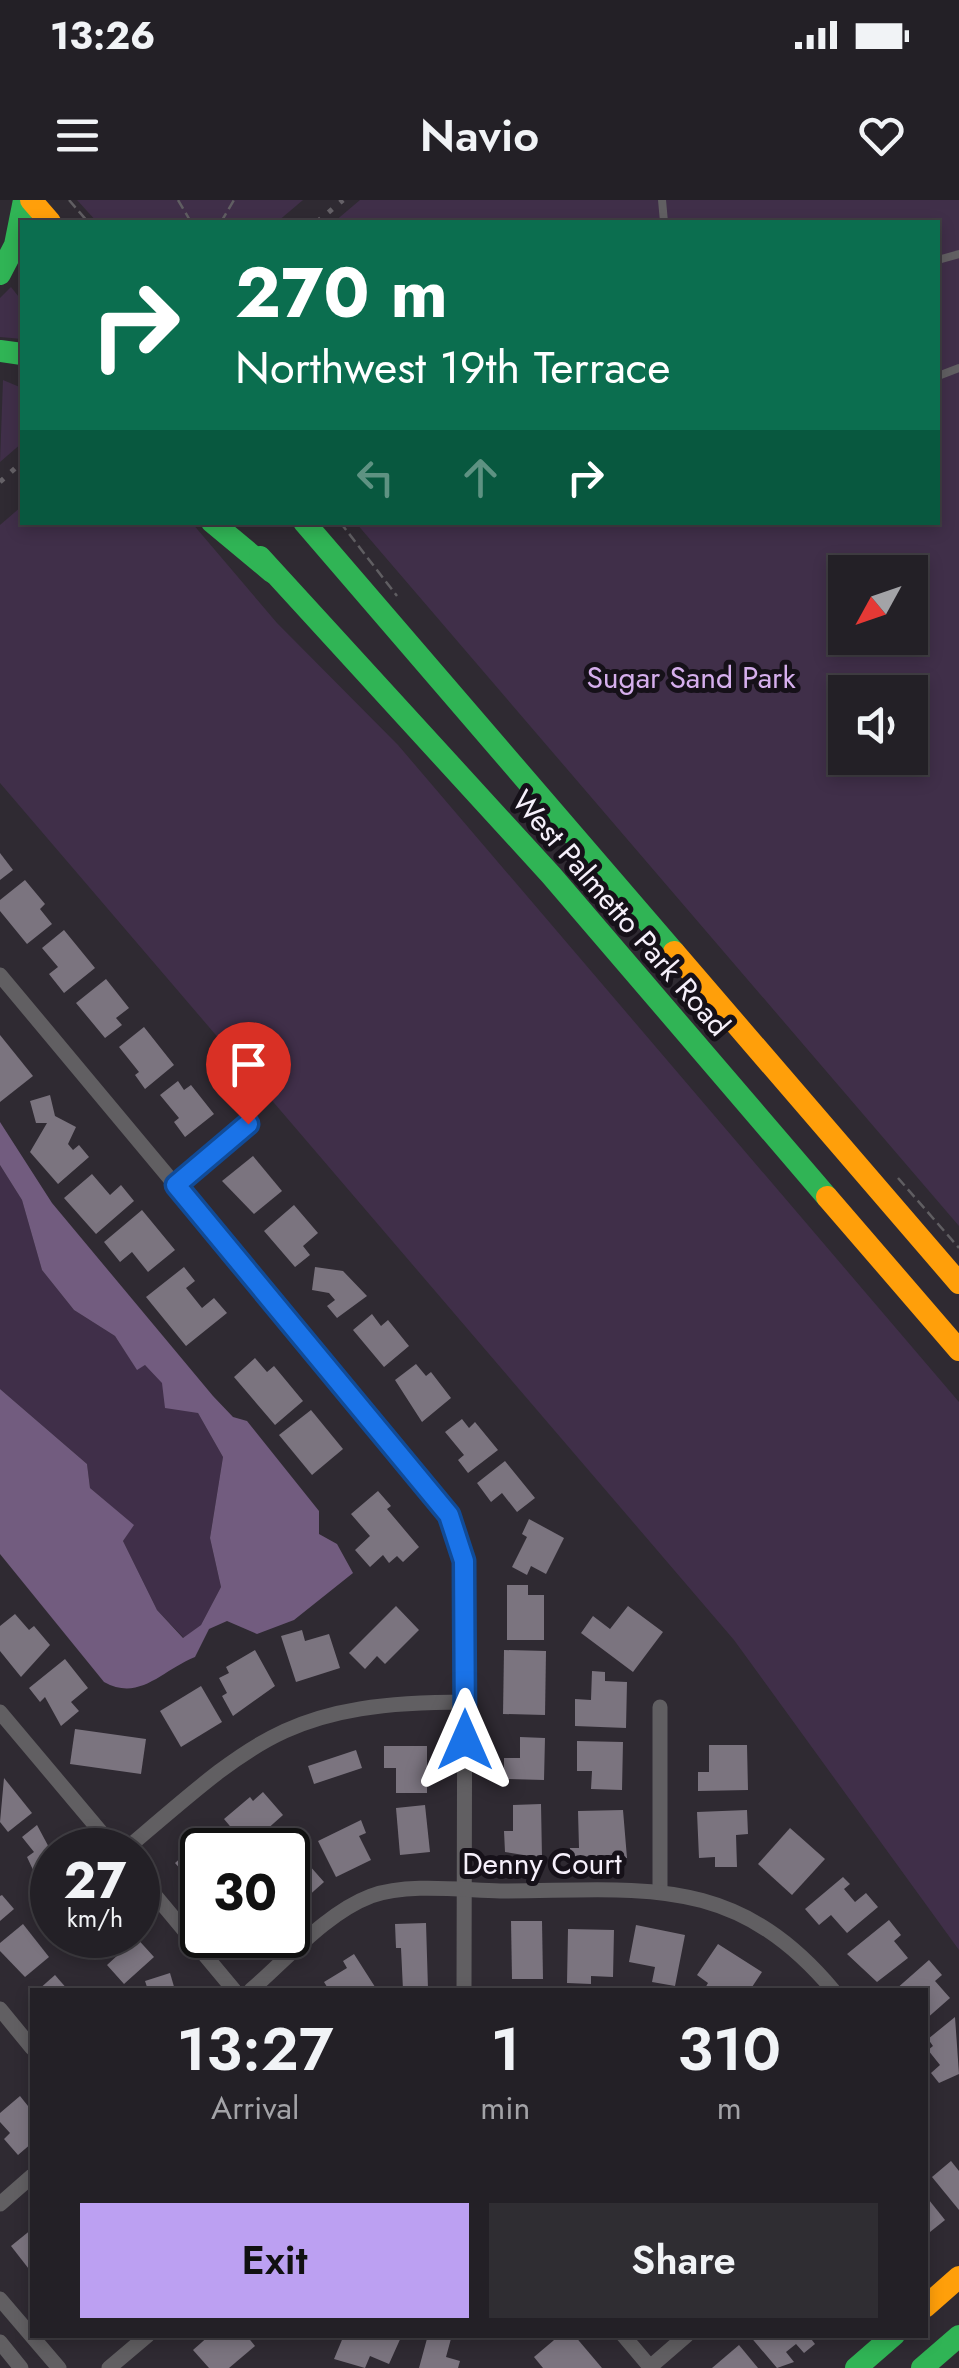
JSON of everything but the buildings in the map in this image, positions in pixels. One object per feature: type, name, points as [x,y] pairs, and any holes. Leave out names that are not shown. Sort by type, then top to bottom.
[{"type":"main road","points":[[27,200],[48,220]]},
{"type":"main road","points":[[8,262],[20,223]]},
{"type":"main road","points":[[216,525],[272,572]]},
{"type":"main road","name":"West Palmetto Park Road","points":[[233,525],[272,572],[551,875],[959,1350]]},
{"type":"main road","name":"West Palmetto Park Road","points":[[307,525],[959,1283]]},
{"type":"main road","points":[[756,1114],[789,1086]]},
{"type":"main road","points":[[928,2304],[959,2278]]},
{"type":"main road","points":[[922,2368],[959,2336]]},
{"type":"main road","points":[[856,2368],[891,2338]]},
{"type":"street","points":[[0,974],[449,1515],[464,1561],[464,1988]]},
{"type":"street","points":[[176,1185],[248,1124]]},
{"type":"street","points":[[151,1828],[242,1752],[286,1728],[317,1716],[381,1703],[465,1702]]},
{"type":"street","points":[[660,1707],[660,1891]]},
{"type":"street","points":[[0,1712],[98,1828]]},
{"type":"street","name":"Denny Court","points":[[253,1988],[339,1914],[372,1896],[465,1890],[660,1891],[714,1902],[764,1925],[794,1946],[831,1988]]},
{"type":"street","points":[[160,1901],[232,1988]]},
{"type":"street","points":[[0,2009],[30,2046]]},
{"type":"street","points":[[0,2204],[30,2178]]},
{"type":"street","points":[[0,2298],[30,2334]]},
{"type":"street","points":[[33,2338],[58,2368]]},
{"type":"street","points":[[109,2368],[144,2338]]},
{"type":"street","points":[[625,2338],[650,2368],[684,2338]]},
{"type":"street","points":[[0,2342],[22,2368]]},
{"type":"path","points":[[69,200],[86,220]]},
{"type":"green space","points":[[77,200],[303,200],[279,220],[95,220]]},
{"type":"green space","name":"Sugar Sand Park","points":[[360,200],[959,200],[959,1226],[358,525],[940,525],[940,220],[336,220]]},
{"type":"green space","points":[[11,287],[20,298],[20,339],[0,337],[0,298]]},
{"type":"green space","points":[[3,380],[20,387],[20,445],[0,462]]},
{"type":"green space","points":[[20,508],[20,525],[194,525],[277,623],[398,745],[959,1402],[959,1950],[734,1640],[0,783],[0,525]]},
{"type":"green space","points":[[0,1165],[22,1200],[42,1270],[74,1310],[115,1336],[137,1369],[145,1365],[198,1413],[223,1457],[210,1538],[221,1587],[201,1625],[184,1638],[157,1610],[123,1541],[133,1525],[90,1488],[87,1464],[0,1389]]},
{"type":"shaded area","points":[[0,1122],[52,1203],[213,1396],[233,1417],[247,1421],[319,1511],[319,1534],[337,1544],[353,1573],[294,1620],[257,1634],[227,1621],[209,1629],[195,1657],[140,1686],[117,1687],[104,1682],[0,1554],[0,1389],[87,1464],[90,1488],[134,1525],[123,1541],[157,1610],[183,1638],[201,1625],[221,1587],[210,1538],[223,1457],[198,1413],[165,1408],[162,1383],[145,1365],[137,1370],[115,1336],[74,1310],[42,1270],[22,1200],[0,1165]]},
{"type":"railway","points":[[319,220],[343,200]]},
{"type":"railway","points":[[0,482],[20,464]]},
{"type":"traffic: fast","points":[[0,274],[15,245],[24,200]]},
{"type":"traffic: fast","points":[[0,351],[20,354]]},
{"type":"traffic: fast","points":[[216,525],[272,572]]},
{"type":"traffic: fast","points":[[307,525],[674,952]]},
{"type":"traffic: fast","points":[[260,557],[551,875],[827,1197]]},
{"type":"traffic: fast","points":[[922,2368],[959,2336]]},
{"type":"traffic: fast","points":[[856,2368],[891,2338]]},
{"type":"traffic: slow","points":[[31,200],[48,220]]},
{"type":"traffic: slow","points":[[674,952],[959,1283]]},
{"type":"traffic: slow","points":[[827,1197],[959,1350]]},
{"type":"traffic: slow","points":[[928,2304],[959,2277]]},
{"type":"route","points":[[248,1124],[176,1185],[449,1515],[461,1545],[466,1577],[465,1740]]}]
